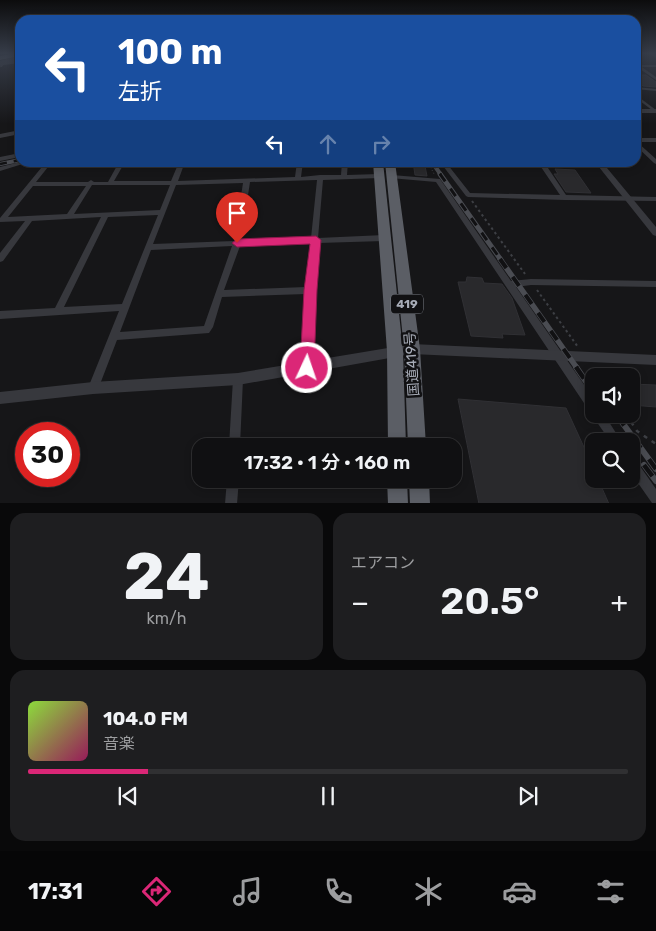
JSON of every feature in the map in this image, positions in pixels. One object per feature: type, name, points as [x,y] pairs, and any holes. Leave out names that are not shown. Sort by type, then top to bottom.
[{"type":"highway","name":"国道419号","points":[[383,172],[384,238],[395,351],[397,438]]},
{"type":"highway","name":"国道419号","points":[[383,172],[412,349],[417,438]]},
{"type":"highway","points":[[397,488],[398,503]]},
{"type":"highway","points":[[419,488],[420,503]]},
{"type":"street","points":[[641,88],[656,90]]},
{"type":"street","points":[[641,100],[656,112]]},
{"type":"street","points":[[641,111],[656,112]]},
{"type":"street","points":[[0,136],[15,133]]},
{"type":"street","points":[[641,141],[656,140]]},
{"type":"street","points":[[641,146],[656,162]]},
{"type":"street","points":[[0,159],[15,156]]},
{"type":"street","points":[[0,168],[15,165]]},
{"type":"street","points":[[1,220],[45,167]]},
{"type":"street","points":[[112,182],[120,167]]},
{"type":"street","points":[[93,388],[180,167]]},
{"type":"street","points":[[298,178],[299,167]]},
{"type":"street","points":[[344,176],[345,167]]},
{"type":"street","points":[[446,167],[468,196],[656,199]]},
{"type":"street","points":[[544,167],[565,198]]},
{"type":"street","points":[[602,167],[656,233]]},
{"type":"street","points":[[32,184],[91,182],[174,183],[320,178],[383,172],[438,180],[585,395]]},
{"type":"street","points":[[307,368],[310,290],[316,240],[320,178]]},
{"type":"street","points":[[114,336],[206,330],[209,327],[218,294],[237,243],[247,180]]},
{"type":"street","points":[[69,217],[91,182]]},
{"type":"street","points":[[1,220],[163,212]]},
{"type":"street","points":[[57,312],[106,215]]},
{"type":"street","points":[[0,260],[30,219]]},
{"type":"street","points":[[148,247],[384,238]]},
{"type":"street","points":[[509,284],[531,282],[656,284]]},
{"type":"street","points":[[218,294],[310,290]]},
{"type":"street","points":[[0,315],[125,307]]},
{"type":"street","points":[[0,398],[93,388],[238,379],[412,349],[656,360]]},
{"type":"street","points":[[234,438],[238,379]]},
{"type":"street","points":[[640,476],[656,499]]},
{"type":"street","points":[[231,503],[232,488]]},
{"type":"path","points":[[431,167],[438,180]]},
{"type":"path","points":[[468,196],[580,349]]},
{"type":"path","points":[[632,423],[637,431],[656,444]]},
{"type":"building","points":[[641,76],[648,76],[656,82],[656,87],[641,85]]},
{"type":"building","points":[[414,167],[425,167],[427,176],[415,175]]},
{"type":"building","points":[[555,169],[575,170],[591,193],[566,192],[554,174],[558,174]]},
{"type":"building","points":[[467,277],[482,278],[484,283],[502,284],[512,298],[525,335],[502,334],[503,338],[471,336],[458,282],[466,282]]},
{"type":"building","points":[[640,384],[656,385],[656,407],[640,406]]},
{"type":"building","points":[[458,399],[566,408],[585,449],[585,488],[602,488],[609,503],[479,503]]},
{"type":"railway","points":[[0,164],[15,161]]},
{"type":"railway","points":[[435,167],[441,175]]},
{"type":"railway","points":[[440,174],[501,260]]},
{"type":"railway","points":[[500,259],[577,368]]},
{"type":"railway","points":[[576,367],[585,380]]},
{"type":"railway","points":[[623,423],[656,469]]},
{"type":"railway","points":[[644,465],[656,481]]},
{"type":"route","points":[[237,243],[316,240],[310,290],[307,368]]}]
